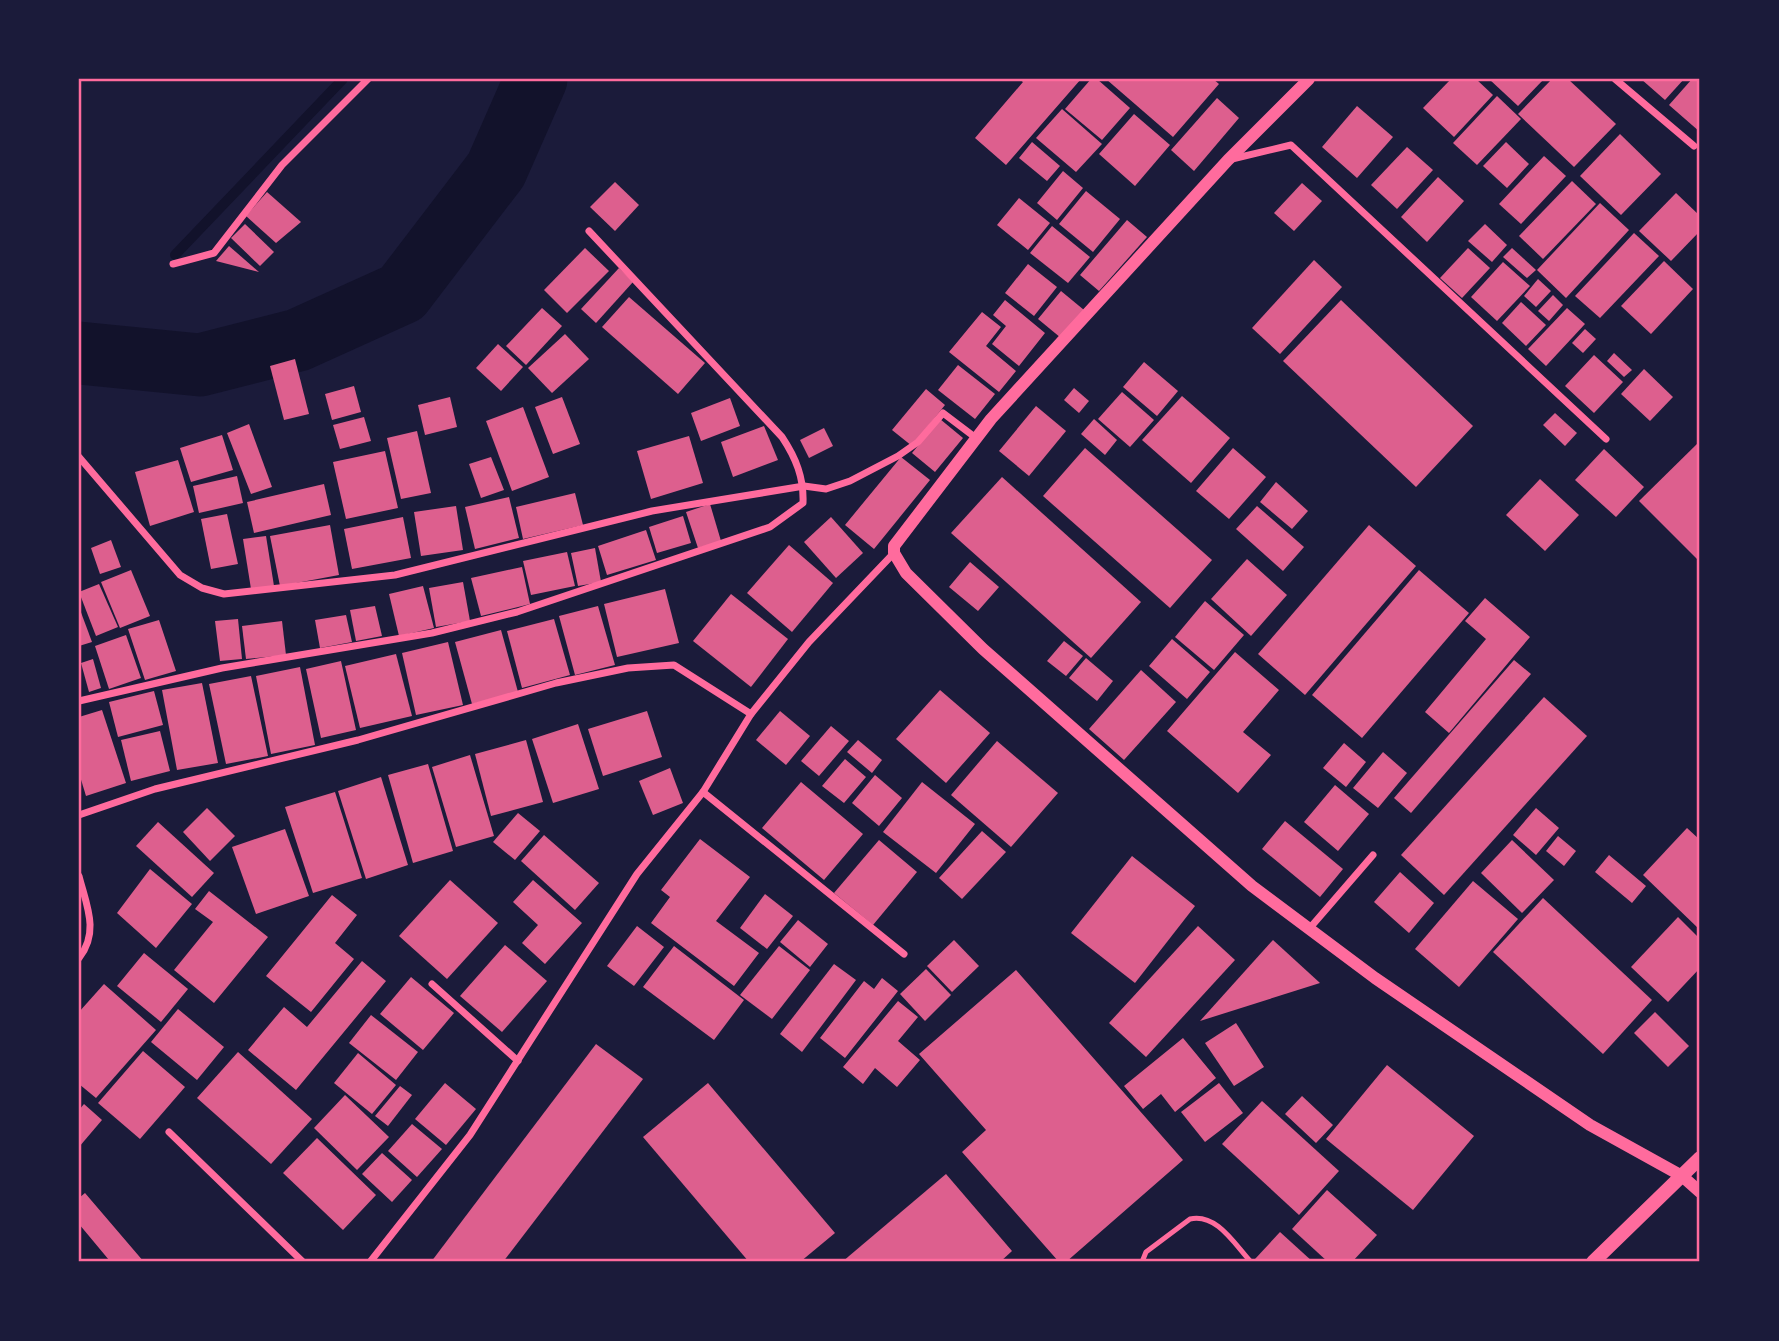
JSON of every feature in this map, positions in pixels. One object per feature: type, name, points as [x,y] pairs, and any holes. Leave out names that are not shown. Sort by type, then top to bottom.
[{"type":"main road","points":[[1593,1262],[1700,1158]]},
{"type":"street","points":[[173,264],[214,253],[282,165],[368,79]]},
{"type":"street","points":[[1309,79],[1228,160],[976,438],[894,546],[894,553],[906,573],[983,649],[1252,886],[1374,978],[1590,1125],[1682,1176],[1700,1192]]},
{"type":"street","points":[[1615,79],[1694,146]]},
{"type":"street","points":[[1228,160],[1292,145],[1606,439]]},
{"type":"street","points":[[79,701],[222,668],[432,633],[517,612],[770,527],[803,503],[804,486],[793,454],[782,436],[589,231]]},
{"type":"street","points":[[79,457],[180,575],[202,588],[224,594],[395,575],[652,511],[804,486],[826,489],[850,481],[898,456],[918,442],[943,413],[976,438]]},
{"type":"street","points":[[370,1262],[470,1135],[637,874],[704,792],[751,714],[809,642],[894,553]]},
{"type":"street","points":[[79,815],[155,789],[358,740],[556,683],[628,668],[674,665],[751,714]]},
{"type":"street","points":[[704,792],[904,954]]},
{"type":"street","points":[[1309,929],[1373,855]]},
{"type":"street","points":[[79,876],[92,924],[87,945],[79,958]]},
{"type":"street","points":[[432,984],[518,1061]]},
{"type":"street","points":[[169,1132],[303,1262]]},
{"type":"lane","points":[[1142,1262],[1146,1252],[1189,1219],[1197,1217],[1217,1224],[1251,1262]]},
{"type":"building","points":[[1019,79],[1081,79],[1006,165],[975,138],[1023,82]]},
{"type":"building","points":[[1091,79],[1097,79],[1130,108],[1102,140],[1065,109]]},
{"type":"building","points":[[1106,79],[1213,79],[1219,84],[1173,137]]},
{"type":"building","points":[[1451,79],[1476,79],[1493,95],[1454,137],[1423,108]]},
{"type":"building","points":[[1489,79],[1544,79],[1518,106]]},
{"type":"building","points":[[1552,79],[1568,79],[1616,124],[1574,167],[1518,114]]},
{"type":"building","points":[[1641,79],[1684,79],[1665,100]]},
{"type":"building","points":[[1692,79],[1700,79],[1700,132],[1669,105]]},
{"type":"building","points":[[1497,96],[1521,119],[1477,165],[1453,143]]},
{"type":"building","points":[[1217,98],[1239,118],[1194,171],[1171,150]]},
{"type":"building","points":[[1357,106],[1393,137],[1357,178],[1322,147]]},
{"type":"building","points":[[1062,109],[1102,144],[1076,172],[1036,138]]},
{"type":"building","points":[[1134,114],[1170,145],[1135,186],[1099,154]]},
{"type":"building","points":[[1620,134],[1661,174],[1621,215],[1580,176]]},
{"type":"building","points":[[1032,142],[1060,166],[1047,181],[1019,158]]},
{"type":"building","points":[[1506,142],[1529,164],[1507,188],[1483,166]]},
{"type":"building","points":[[1407,147],[1433,170],[1397,209],[1371,185]]},
{"type":"building","points":[[1544,156],[1566,176],[1521,224],[1499,204]]},
{"type":"building","points":[[1063,171],[1083,188],[1057,220],[1037,203]]},
{"type":"building","points":[[1438,177],[1464,201],[1427,242],[1401,217]]},
{"type":"building","points":[[1572,181],[1596,204],[1543,259],[1519,236]]},
{"type":"building","points":[[615,182],[639,205],[615,231],[590,207]]},
{"type":"building","points":[[1302,183],[1322,201],[1294,231],[1274,213]]},
{"type":"building","points":[[1086,191],[1120,219],[1093,252],[1059,224]]},
{"type":"building","points":[[267,192],[301,222],[276,243],[246,216]]},
{"type":"building","points":[[1676,193],[1700,216],[1700,231],[1671,261],[1639,231]]},
{"type":"building","points":[[1019,198],[1050,223],[1028,250],[997,225]]},
{"type":"building","points":[[1600,203],[1629,230],[1566,298],[1537,270]]},
{"type":"building","points":[[1127,220],[1147,237],[1099,291],[1080,275]]},
{"type":"building","points":[[245,224],[274,252],[260,266],[231,238]]},
{"type":"building","points":[[1485,224],[1507,245],[1492,262],[1468,241]]},
{"type":"building","points":[[1052,226],[1090,257],[1068,283],[1030,253]]},
{"type":"building","points":[[1634,233],[1659,256],[1600,318],[1575,296]]},
{"type":"building","points":[[229,246],[259,272],[216,261]]},
{"type":"building","points":[[585,248],[609,271],[567,313],[544,290]]},
{"type":"building","points":[[1468,248],[1490,268],[1462,298],[1440,278]]},
{"type":"building","points":[[1512,248],[1536,270],[1527,278],[1503,257]]},
{"type":"building","points":[[1314,260],[1342,287],[1280,354],[1252,328]]},
{"type":"building","points":[[1664,261],[1693,289],[1651,334],[1621,306]]},
{"type":"building","points":[[1503,262],[1530,286],[1497,321],[1471,297]]},
{"type":"building","points":[[1028,264],[1057,287],[1034,316],[1005,293]]},
{"type":"building","points":[[619,268],[633,282],[596,323],[581,309]]},
{"type":"building","points":[[1538,279],[1551,291],[1536,307],[1524,296]]},
{"type":"building","points":[[1061,291],[1084,310],[1061,338],[1038,319]]},
{"type":"building","points":[[1553,295],[1563,305],[1549,321],[1538,311]]},
{"type":"building","points":[[629,297],[705,363],[678,394],[602,327]]},
{"type":"building","points":[[1005,300],[1045,333],[1019,366],[992,344],[1006,326],[993,315]]},
{"type":"building","points":[[1341,300],[1473,426],[1416,487],[1283,361]]},
{"type":"building","points":[[1521,302],[1546,325],[1526,346],[1502,323]]},
{"type":"building","points":[[542,308],[562,326],[526,365],[506,346]]},
{"type":"building","points":[[1567,308],[1585,324],[1546,366],[1528,349]]},
{"type":"building","points":[[982,312],[1001,327],[986,346],[1016,371],[999,392],[949,352]]},
{"type":"building","points":[[1585,329],[1596,339],[1583,353],[1572,343]]},
{"type":"building","points":[[565,334],[589,359],[552,393],[528,368]]},
{"type":"building","points":[[498,344],[523,367],[501,391],[476,368]]},
{"type":"building","points":[[1614,353],[1632,370],[1624,377],[1607,361]]},
{"type":"building","points":[[1594,355],[1623,382],[1594,413],[1565,386]]},
{"type":"building","points":[[295,359],[309,414],[284,420],[270,366]]},
{"type":"building","points":[[1144,362],[1178,391],[1157,416],[1123,387]]},
{"type":"building","points":[[958,365],[995,394],[975,419],[938,390]]},
{"type":"building","points":[[1644,369],[1673,397],[1650,421],[1621,394]]},
{"type":"building","points":[[354,386],[361,412],[332,420],[325,394]]},
{"type":"building","points":[[1074,388],[1089,401],[1079,413],[1064,400]]},
{"type":"building","points":[[926,389],[945,405],[912,446],[892,430]]},
{"type":"building","points":[[1122,392],[1154,420],[1130,447],[1098,419]]},
{"type":"building","points":[[1182,396],[1230,438],[1191,483],[1142,440]]},
{"type":"building","points":[[450,397],[457,427],[425,435],[418,405]]},
{"type":"building","points":[[562,397],[580,444],[553,454],[535,407]]},
{"type":"building","points":[[730,398],[740,426],[701,441],[691,413]]},
{"type":"building","points":[[1036,406],[1066,431],[1029,476],[999,451]]},
{"type":"building","points":[[523,407],[549,477],[512,491],[486,421]]},
{"type":"building","points":[[1555,413],[1577,433],[1565,446],[1543,425]]},
{"type":"building","points":[[364,417],[371,441],[340,449],[333,425]]},
{"type":"building","points":[[940,419],[963,438],[935,472],[912,453]]},
{"type":"building","points":[[1094,419],[1117,440],[1105,455],[1081,434]]},
{"type":"building","points":[[249,424],[272,487],[251,494],[227,433]]},
{"type":"building","points":[[764,426],[778,460],[733,477],[721,442]]},
{"type":"building","points":[[824,428],[833,446],[809,458],[800,440]]},
{"type":"building","points":[[417,431],[431,493],[401,499],[387,438]]},
{"type":"building","points":[[222,435],[233,470],[191,482],[180,448]]},
{"type":"building","points":[[689,436],[703,483],[651,499],[637,451]]},
{"type":"building","points":[[1699,442],[1700,444],[1700,562],[1639,501]]},
{"type":"building","points":[[1085,448],[1212,560],[1170,608],[1043,496]]},
{"type":"building","points":[[1233,448],[1266,477],[1229,519],[1196,491]]},
{"type":"building","points":[[1604,449],[1644,487],[1616,517],[1575,480]]},
{"type":"building","points":[[385,451],[398,508],[346,519],[333,462]]},
{"type":"building","points":[[491,457],[504,490],[481,498],[469,464]]},
{"type":"building","points":[[901,457],[930,480],[874,549],[845,525]]},
{"type":"building","points":[[178,460],[194,512],[150,526],[135,472]]},
{"type":"building","points":[[237,476],[243,503],[199,513],[193,486]]},
{"type":"building","points":[[1002,477],[1141,602],[1091,658],[951,533]]},
{"type":"building","points":[[1540,479],[1579,515],[1545,551],[1506,515]]},
{"type":"building","points":[[1276,482],[1308,511],[1292,529],[1260,502]]},
{"type":"building","points":[[324,484],[331,515],[254,533],[247,502]]},
{"type":"building","points":[[575,493],[583,525],[523,539],[516,507]]},
{"type":"building","points":[[509,497],[519,538],[475,549],[465,507]]},
{"type":"building","points":[[710,504],[721,541],[698,548],[686,512]]},
{"type":"building","points":[[456,506],[463,550],[421,556],[414,512]]},
{"type":"building","points":[[1257,506],[1304,547],[1283,571],[1236,529]]},
{"type":"building","points":[[227,514],[238,564],[211,569],[201,519]]},
{"type":"building","points":[[683,516],[691,543],[657,553],[649,527]]},
{"type":"building","points":[[403,517],[411,558],[352,569],[344,529]]},
{"type":"building","points":[[831,517],[863,553],[836,578],[804,542]]},
{"type":"building","points":[[330,525],[339,575],[280,586],[270,536]]},
{"type":"building","points":[[1369,525],[1416,566],[1305,695],[1258,654]]},
{"type":"building","points":[[646,530],[656,560],[607,575],[598,546]]},
{"type":"building","points":[[266,536],[274,586],[251,589],[243,539]]},
{"type":"building","points":[[111,540],[121,567],[100,574],[91,548]]},
{"type":"building","points":[[789,545],[833,583],[792,632],[747,593]]},
{"type":"building","points":[[595,548],[601,582],[578,586],[571,553]]},
{"type":"building","points":[[567,552],[575,586],[531,595],[523,561]]},
{"type":"building","points":[[1247,559],[1287,595],[1251,636],[1211,599]]},
{"type":"building","points":[[970,562],[999,587],[978,611],[949,587]]},
{"type":"building","points":[[522,567],[530,604],[481,616],[471,578]]},
{"type":"building","points":[[131,570],[150,616],[120,628],[101,582]]},
{"type":"building","points":[[1419,570],[1469,613],[1362,738],[1312,695]]},
{"type":"building","points":[[463,582],[470,621],[436,627],[429,588]]},
{"type":"building","points":[[99,584],[118,627],[96,636],[79,592]]},
{"type":"building","points":[[423,586],[434,628],[399,636],[389,594]]},
{"type":"building","points":[[665,589],[679,643],[617,657],[604,604]]},
{"type":"building","points":[[731,594],[788,639],[751,687],[693,641]]},
{"type":"building","points":[[1485,598],[1530,637],[1449,733],[1425,712],[1486,639],[1465,621]]},
{"type":"building","points":[[1205,601],[1244,635],[1214,670],[1175,637]]},
{"type":"building","points":[[375,606],[382,636],[356,641],[350,610]]},
{"type":"building","points":[[598,606],[615,665],[575,675],[559,616]]},
{"type":"building","points":[[79,607],[92,642],[79,646]]},
{"type":"building","points":[[346,615],[352,642],[320,648],[315,620]]},
{"type":"building","points":[[238,619],[242,659],[220,661],[215,621]]},
{"type":"building","points":[[554,619],[570,675],[522,688],[507,631]]},
{"type":"building","points":[[159,620],[176,671],[145,680],[128,629]]},
{"type":"building","points":[[282,621],[286,655],[246,659],[242,626]]},
{"type":"building","points":[[501,630],[518,692],[472,704],[455,642]]},
{"type":"building","points":[[126,635],[141,678],[109,689],[95,646]]},
{"type":"building","points":[[1172,639],[1210,672],[1187,699],[1149,666]]},
{"type":"building","points":[[1064,641],[1083,656],[1066,676],[1047,661]]},
{"type":"building","points":[[448,642],[463,705],[416,715],[402,653]]},
{"type":"building","points":[[1235,652],[1279,690],[1243,732],[1271,755],[1238,793],[1167,731]]},
{"type":"building","points":[[396,654],[412,716],[360,728],[345,666]]},
{"type":"building","points":[[1086,658],[1113,681],[1097,701],[1069,678]]},
{"type":"building","points":[[93,659],[101,688],[89,692],[81,663]]},
{"type":"building","points":[[1514,660],[1531,674],[1411,813],[1394,798]]},
{"type":"building","points":[[341,661],[356,730],[321,738],[306,669]]},
{"type":"building","points":[[300,667],[315,745],[271,754],[256,676]]},
{"type":"building","points":[[1141,670],[1176,702],[1124,760],[1089,729]]},
{"type":"building","points":[[251,676],[268,756],[226,764],[209,684]]},
{"type":"building","points":[[202,683],[218,763],[177,770],[162,690]]},
{"type":"building","points":[[940,690],[990,733],[946,783],[896,739]]},
{"type":"building","points":[[154,691],[163,725],[118,737],[109,702]]},
{"type":"building","points":[[1544,697],[1587,736],[1444,895],[1401,855]]},
{"type":"building","points":[[102,710],[126,783],[86,796],[79,773],[79,717]]},
{"type":"building","points":[[647,711],[662,757],[603,776],[588,729]]},
{"type":"building","points":[[780,711],[810,736],[786,765],[756,740]]},
{"type":"building","points":[[578,724],[599,789],[553,803],[532,739]]},
{"type":"building","points":[[831,726],[849,741],[819,776],[801,761]]},
{"type":"building","points":[[160,731],[170,771],[131,781],[121,740]]},
{"type":"building","points":[[526,740],[543,802],[491,816],[475,754]]},
{"type":"building","points":[[858,740],[882,760],[872,773],[847,752]]},
{"type":"building","points":[[997,741],[1058,793],[1011,847],[951,795]]},
{"type":"building","points":[[1344,743],[1366,762],[1346,787],[1323,768]]},
{"type":"building","points":[[1383,752],[1407,773],[1378,808],[1353,788]]},
{"type":"building","points":[[470,755],[494,836],[456,847],[432,767]]},
{"type":"building","points":[[845,759],[866,777],[844,803],[822,786]]},
{"type":"building","points":[[428,764],[453,851],[413,863],[388,775]]},
{"type":"building","points":[[670,768],[683,803],[653,815],[639,781]]},
{"type":"building","points":[[875,775],[902,798],[879,826],[852,803]]},
{"type":"building","points":[[381,777],[408,865],[366,879],[338,791]]},
{"type":"building","points":[[801,782],[863,834],[824,880],[762,828]]},
{"type":"building","points":[[922,782],[975,824],[936,873],[883,832]]},
{"type":"building","points":[[1335,785],[1369,814],[1338,851],[1304,822]]},
{"type":"building","points":[[335,792],[362,878],[313,893],[285,807]]},
{"type":"building","points":[[207,808],[235,836],[210,861],[183,832]]},
{"type":"building","points":[[1536,808],[1559,828],[1536,855],[1513,835]]},
{"type":"building","points":[[518,813],[540,831],[515,860],[493,842]]},
{"type":"building","points":[[1285,821],[1343,869],[1320,897],[1262,849]]},
{"type":"building","points":[[158,822],[214,873],[192,897],[136,846]]},
{"type":"building","points":[[1687,828],[1700,840],[1700,930],[1643,875]]},
{"type":"building","points":[[285,829],[309,896],[256,914],[232,847]]},
{"type":"building","points":[[982,831],[1006,852],[962,899],[939,878]]},
{"type":"building","points":[[544,835],[599,883],[575,910],[521,861]]},
{"type":"building","points":[[1558,836],[1576,851],[1564,866],[1546,851]]},
{"type":"building","points":[[700,839],[750,877],[716,921],[759,953],[734,986],[651,923],[670,897],[661,890]]},
{"type":"building","points":[[879,840],[917,872],[873,925],[834,893]]},
{"type":"building","points":[[1512,840],[1554,880],[1522,913],[1481,873]]},
{"type":"building","points":[[1609,855],[1646,886],[1632,903],[1595,872]]},
{"type":"building","points":[[1132,856],[1195,906],[1135,983],[1071,933]]},
{"type":"building","points":[[150,869],[192,904],[156,948],[117,913]]},
{"type":"building","points":[[1400,872],[1434,903],[1409,933],[1374,902]]},
{"type":"building","points":[[450,880],[498,923],[447,979],[399,936]]},
{"type":"building","points":[[533,880],[582,923],[545,964],[522,943],[538,925],[513,902]]},
{"type":"building","points":[[1473,881],[1518,919],[1459,987],[1415,949]]},
{"type":"building","points":[[209,891],[268,937],[214,1003],[174,970],[213,922],[195,909]]},
{"type":"building","points":[[765,894],[793,916],[767,949],[740,928]]},
{"type":"building","points":[[332,895],[357,915],[335,943],[354,959],[311,1012],[266,976]]},
{"type":"building","points":[[1543,898],[1652,1000],[1603,1054],[1493,952]]},
{"type":"building","points":[[1678,917],[1700,939],[1700,968],[1668,1002],[1631,967]]},
{"type":"building","points":[[798,920],[828,944],[810,967],[780,942]]},
{"type":"building","points":[[637,926],[664,947],[634,986],[607,966]]},
{"type":"building","points":[[1198,926],[1235,960],[1146,1057],[1109,1023]]},
{"type":"building","points":[[954,940],[979,966],[952,992],[927,966]]},
{"type":"building","points":[[1273,940],[1320,983],[1200,1021]]},
{"type":"building","points":[[505,945],[547,981],[502,1032],[460,996]]},
{"type":"building","points":[[674,946],[744,1000],[714,1040],[643,987]]},
{"type":"building","points":[[779,946],[810,970],[772,1019],[740,995]]},
{"type":"building","points":[[144,953],[188,989],[161,1022],[117,986]]},
{"type":"building","points":[[362,961],[386,981],[296,1090],[248,1050],[284,1007],[307,1027]]},
{"type":"building","points":[[834,964],[856,980],[802,1052],[780,1034]]},
{"type":"building","points":[[926,969],[951,995],[925,1021],[900,994]]},
{"type":"building","points":[[1016,970],[1183,1160],[1066,1262],[1059,1262],[962,1152],[986,1130],[919,1054]]},
{"type":"building","points":[[411,977],[454,1013],[423,1050],[380,1014]]},
{"type":"building","points":[[882,978],[898,991],[845,1058],[820,1038],[864,981],[874,989]]},
{"type":"building","points":[[104,984],[156,1030],[96,1098],[79,1084],[79,1012]]},
{"type":"building","points":[[898,1001],[918,1017],[898,1041],[920,1060],[897,1087],[875,1068],[863,1084],[843,1067]]},
{"type":"building","points":[[178,1009],[224,1047],[197,1080],[151,1042]]},
{"type":"building","points":[[1655,1012],[1689,1046],[1668,1067],[1634,1033]]},
{"type":"building","points":[[371,1015],[418,1052],[396,1080],[349,1043]]},
{"type":"building","points":[[1236,1023],[1264,1067],[1234,1086],[1205,1043]]},
{"type":"building","points":[[1183,1038],[1216,1078],[1175,1112],[1161,1094],[1143,1109],[1124,1086]]},
{"type":"building","points":[[596,1044],[643,1079],[503,1262],[431,1262]]},
{"type":"building","points":[[143,1051],[185,1087],[140,1139],[98,1103]]},
{"type":"building","points":[[238,1052],[312,1119],[271,1164],[197,1098]]},
{"type":"building","points":[[358,1053],[396,1085],[372,1114],[334,1083]]},
{"type":"building","points":[[1387,1065],[1474,1136],[1413,1210],[1326,1139]]},
{"type":"building","points":[[445,1083],[476,1109],[446,1145],[415,1119]]},
{"type":"building","points":[[708,1083],[835,1233],[800,1262],[749,1262],[643,1137]]},
{"type":"building","points":[[1219,1083],[1243,1113],[1205,1142],[1181,1112]]},
{"type":"building","points":[[400,1086],[412,1095],[388,1126],[375,1116]]},
{"type":"building","points":[[345,1095],[389,1137],[357,1170],[314,1128]]},
{"type":"building","points":[[1302,1096],[1333,1125],[1316,1143],[1285,1114]]},
{"type":"building","points":[[1262,1101],[1339,1171],[1299,1215],[1222,1144]]},
{"type":"building","points":[[84,1104],[102,1120],[79,1147],[79,1110]]},
{"type":"building","points":[[412,1124],[442,1149],[417,1177],[388,1151]]},
{"type":"building","points":[[317,1138],[376,1195],[343,1230],[283,1173]]},
{"type":"building","points":[[382,1153],[412,1180],[392,1202],[362,1174]]},
{"type":"building","points":[[946,1174],[1012,1251],[1000,1262],[842,1262]]},
{"type":"building","points":[[1327,1190],[1377,1235],[1352,1262],[1328,1262],[1292,1229]]},
{"type":"building","points":[[85,1193],[144,1262],[107,1262],[109,1260],[79,1224],[79,1198]]},
{"type":"building","points":[[1280,1232],[1313,1262],[1259,1262],[1255,1259]]},
{"type":"waterway","points":[[175,255],[343,79]]},
{"type":"waterway","points":[[79,353],[200,365],[298,340],[402,293],[496,170],[536,79]]}]
